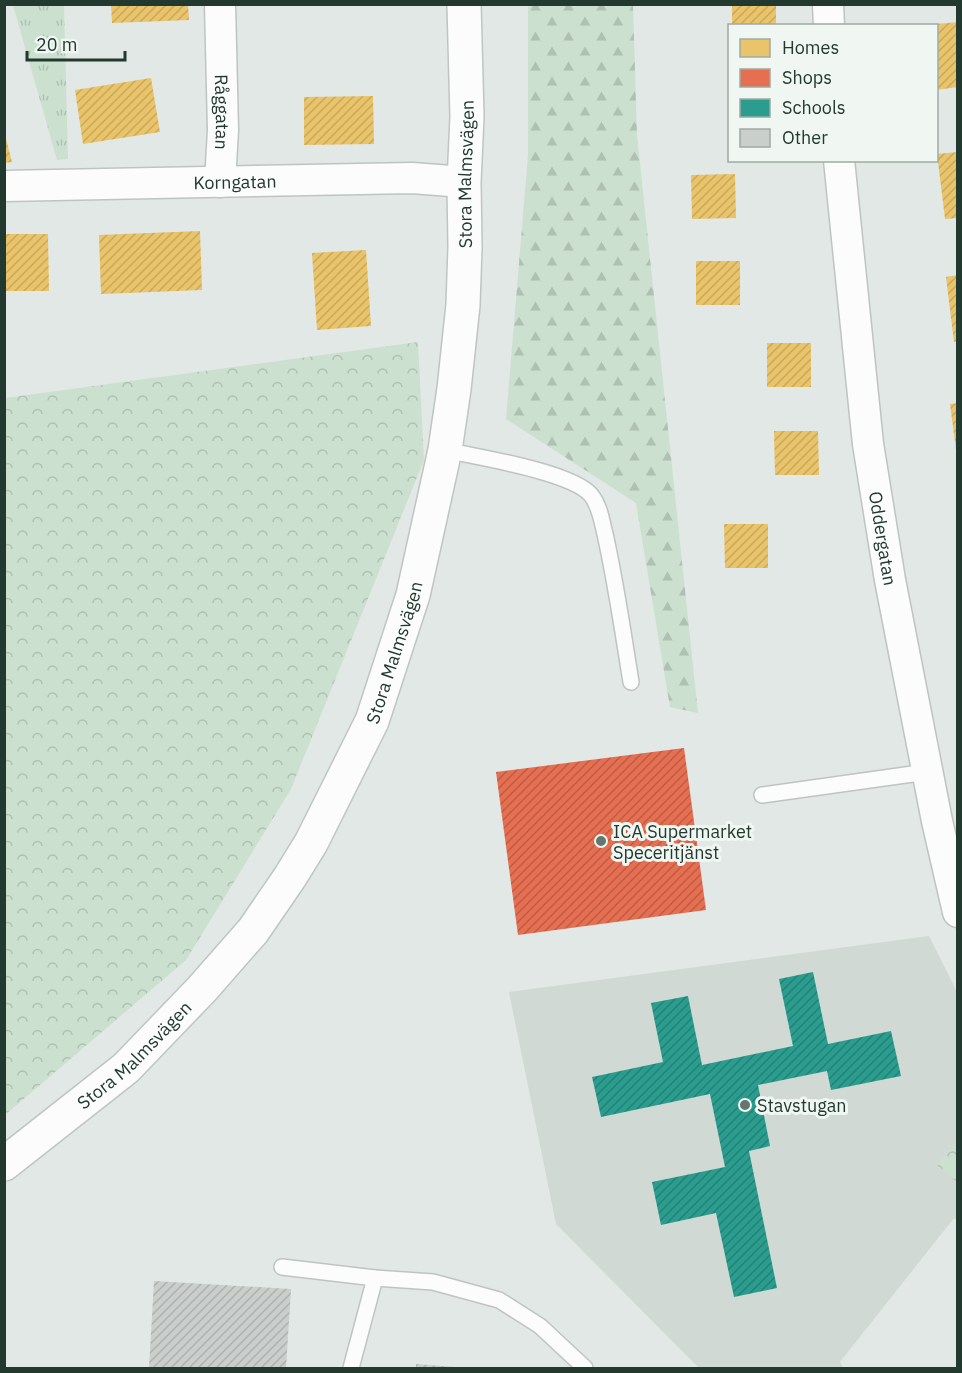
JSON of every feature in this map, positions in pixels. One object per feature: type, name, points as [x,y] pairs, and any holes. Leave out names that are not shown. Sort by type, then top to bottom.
[{"type":"street","name":"Råggatan","points":[[220,4],[223,130],[220,182]]},
{"type":"street","name":"Stora Malmsvägen","points":[[4,1164],[126,1068],[202,989],[253,931],[291,877],[372,721],[413,595],[444,450],[463,305],[467,117],[464,4]]},
{"type":"street","points":[[828,4],[829,24]]},
{"type":"street","name":"Oddergatan","points":[[839,162],[868,444],[890,580],[957,912]]},
{"type":"street","name":"Korngatan","points":[[4,186],[412,178],[464,182]]},
{"type":"lane","points":[[444,450],[572,482],[591,495],[599,512],[609,553],[631,682]]},
{"type":"lane","points":[[762,795],[927,772]]},
{"type":"lane","points":[[282,1267],[433,1282],[499,1300],[540,1326],[585,1368]]},
{"type":"lane","points":[[351,1368],[375,1278]]},
{"type":"shaded area","name":"Stavstugan","points":[[929,936],[957,992],[957,1220],[954,1218],[840,1362],[843,1368],[699,1368],[556,1224],[509,992]]},
{"type":"green space","points":[[13,5],[64,5],[68,159],[57,160]]},
{"type":"green space","points":[[528,5],[633,5],[637,135],[698,713],[670,707],[636,503],[506,419],[528,155]]},
{"type":"green space","points":[[418,342],[424,460],[291,789],[186,960],[5,1115],[5,398]]},
{"type":"green space","points":[[957,1140],[957,1182],[937,1165]]},
{"type":"building: Homes","points":[[111,4],[188,4],[189,20],[112,23]]},
{"type":"building: Homes","points":[[732,4],[776,4],[776,24],[732,24]]},
{"type":"building: Homes","points":[[958,22],[958,87],[938,90],[938,24],[936,24]]},
{"type":"building: Homes","points":[[151,78],[160,132],[83,144],[75,90]]},
{"type":"building: Homes","points":[[373,96],[374,144],[304,145],[304,97]]},
{"type":"building: Homes","points":[[4,131],[12,162],[4,163]]},
{"type":"building: Homes","points":[[958,152],[958,218],[945,219],[938,154]]},
{"type":"building: Homes","points":[[735,174],[736,218],[692,219],[691,175]]},
{"type":"building: Homes","points":[[200,231],[202,290],[101,294],[99,235]]},
{"type":"building: Homes","points":[[4,234],[48,234],[49,291],[4,291]]},
{"type":"building: Homes","points":[[366,250],[371,326],[317,330],[312,253]]},
{"type":"building: Homes","points":[[696,261],[740,261],[740,305],[696,305]]},
{"type":"building: Homes","points":[[958,275],[958,341],[954,342],[946,277]]},
{"type":"building: Homes","points":[[767,343],[811,343],[811,387],[767,387]]},
{"type":"building: Homes","points":[[958,403],[958,450],[956,450],[950,404]]},
{"type":"building: Homes","points":[[774,431],[818,431],[819,475],[775,475]]},
{"type":"building: Homes","points":[[724,524],[768,524],[768,568],[725,568]]},
{"type":"building: Shops","name":"ICA Supermarket Speceritjänst","points":[[684,748],[706,910],[518,935],[496,772]]},
{"type":"building: Schools","points":[[813,972],[828,1044],[891,1031],[901,1076],[831,1090],[827,1071],[758,1085],[770,1146],[749,1151],[777,1288],[734,1297],[716,1213],[661,1225],[652,1182],[725,1167],[710,1094],[601,1117],[592,1077],[663,1062],[651,1003],[688,996],[702,1065],[793,1046],[779,979]]},
{"type":"building: Other","points":[[154,1281],[291,1289],[286,1368],[149,1368]]},
{"type":"building: Other","points":[[416,1364],[455,1367],[455,1368],[416,1368]]},
{"type":"place","name":"ICA Supermarket Speceritjänst","points":[[601,841]]},
{"type":"place","name":"Stavstugan","points":[[745,1105]]}]
